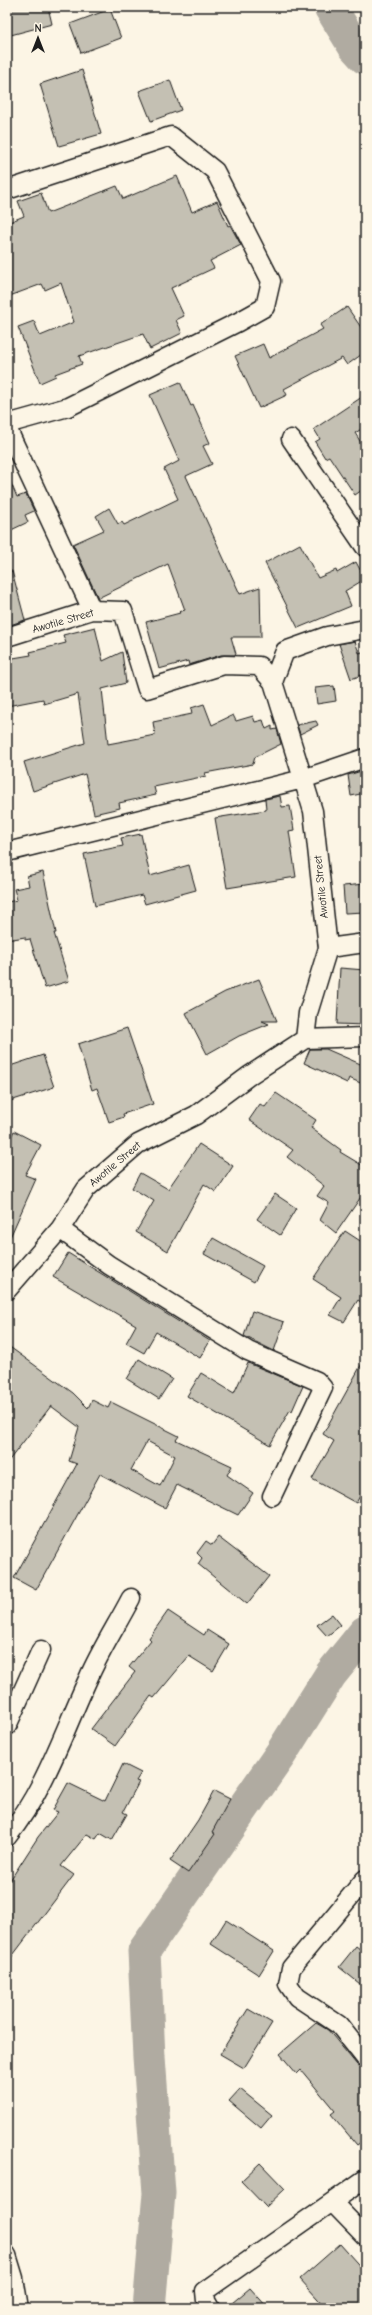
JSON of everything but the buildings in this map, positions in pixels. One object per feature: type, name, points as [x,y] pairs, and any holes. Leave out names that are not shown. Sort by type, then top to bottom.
[{"type":"street","points":[[7,190],[171,136],[215,171],[271,281],[266,307],[68,407],[7,424]]},
{"type":"street","points":[[7,428],[92,610]]},
{"type":"street","points":[[291,439],[365,547]]},
{"type":"street","name":"Awotile Street","points":[[7,637],[92,610],[123,611],[147,689],[224,666],[259,666],[273,682],[313,811],[328,948],[308,1013],[305,1039],[250,1075],[196,1115],[138,1144],[86,1189],[60,1229],[7,1290]]},
{"type":"street","points":[[273,682],[285,651],[327,636],[365,629]]},
{"type":"street","points":[[7,852],[303,779],[365,758]]},
{"type":"street","points":[[328,948],[365,943]]},
{"type":"street","points":[[305,1039],[365,1037]]},
{"type":"street","points":[[60,1229],[109,1264],[248,1351],[317,1381],[323,1388],[272,1496]]},
{"type":"street","points":[[7,1836],[25,1814],[55,1758],[88,1678],[131,1598]]},
{"type":"street","points":[[7,1726],[41,1650]]},
{"type":"street","points":[[365,1879],[291,1968],[288,1984],[297,1997],[339,2025],[365,2058]]},
{"type":"street","points":[[210,2308],[206,2301],[205,2291],[333,2203],[365,2179]]},
{"type":"street","points":[[333,2203],[365,2236]]},
{"type":"street","points":[[7,2255],[14,2278],[19,2308]]},
{"type":"waterway","points":[[330,7],[354,46],[365,58]]},
{"type":"waterway","points":[[149,2308],[159,2193],[149,2057],[144,1951],[280,1755],[331,1674],[365,1632]]}]
